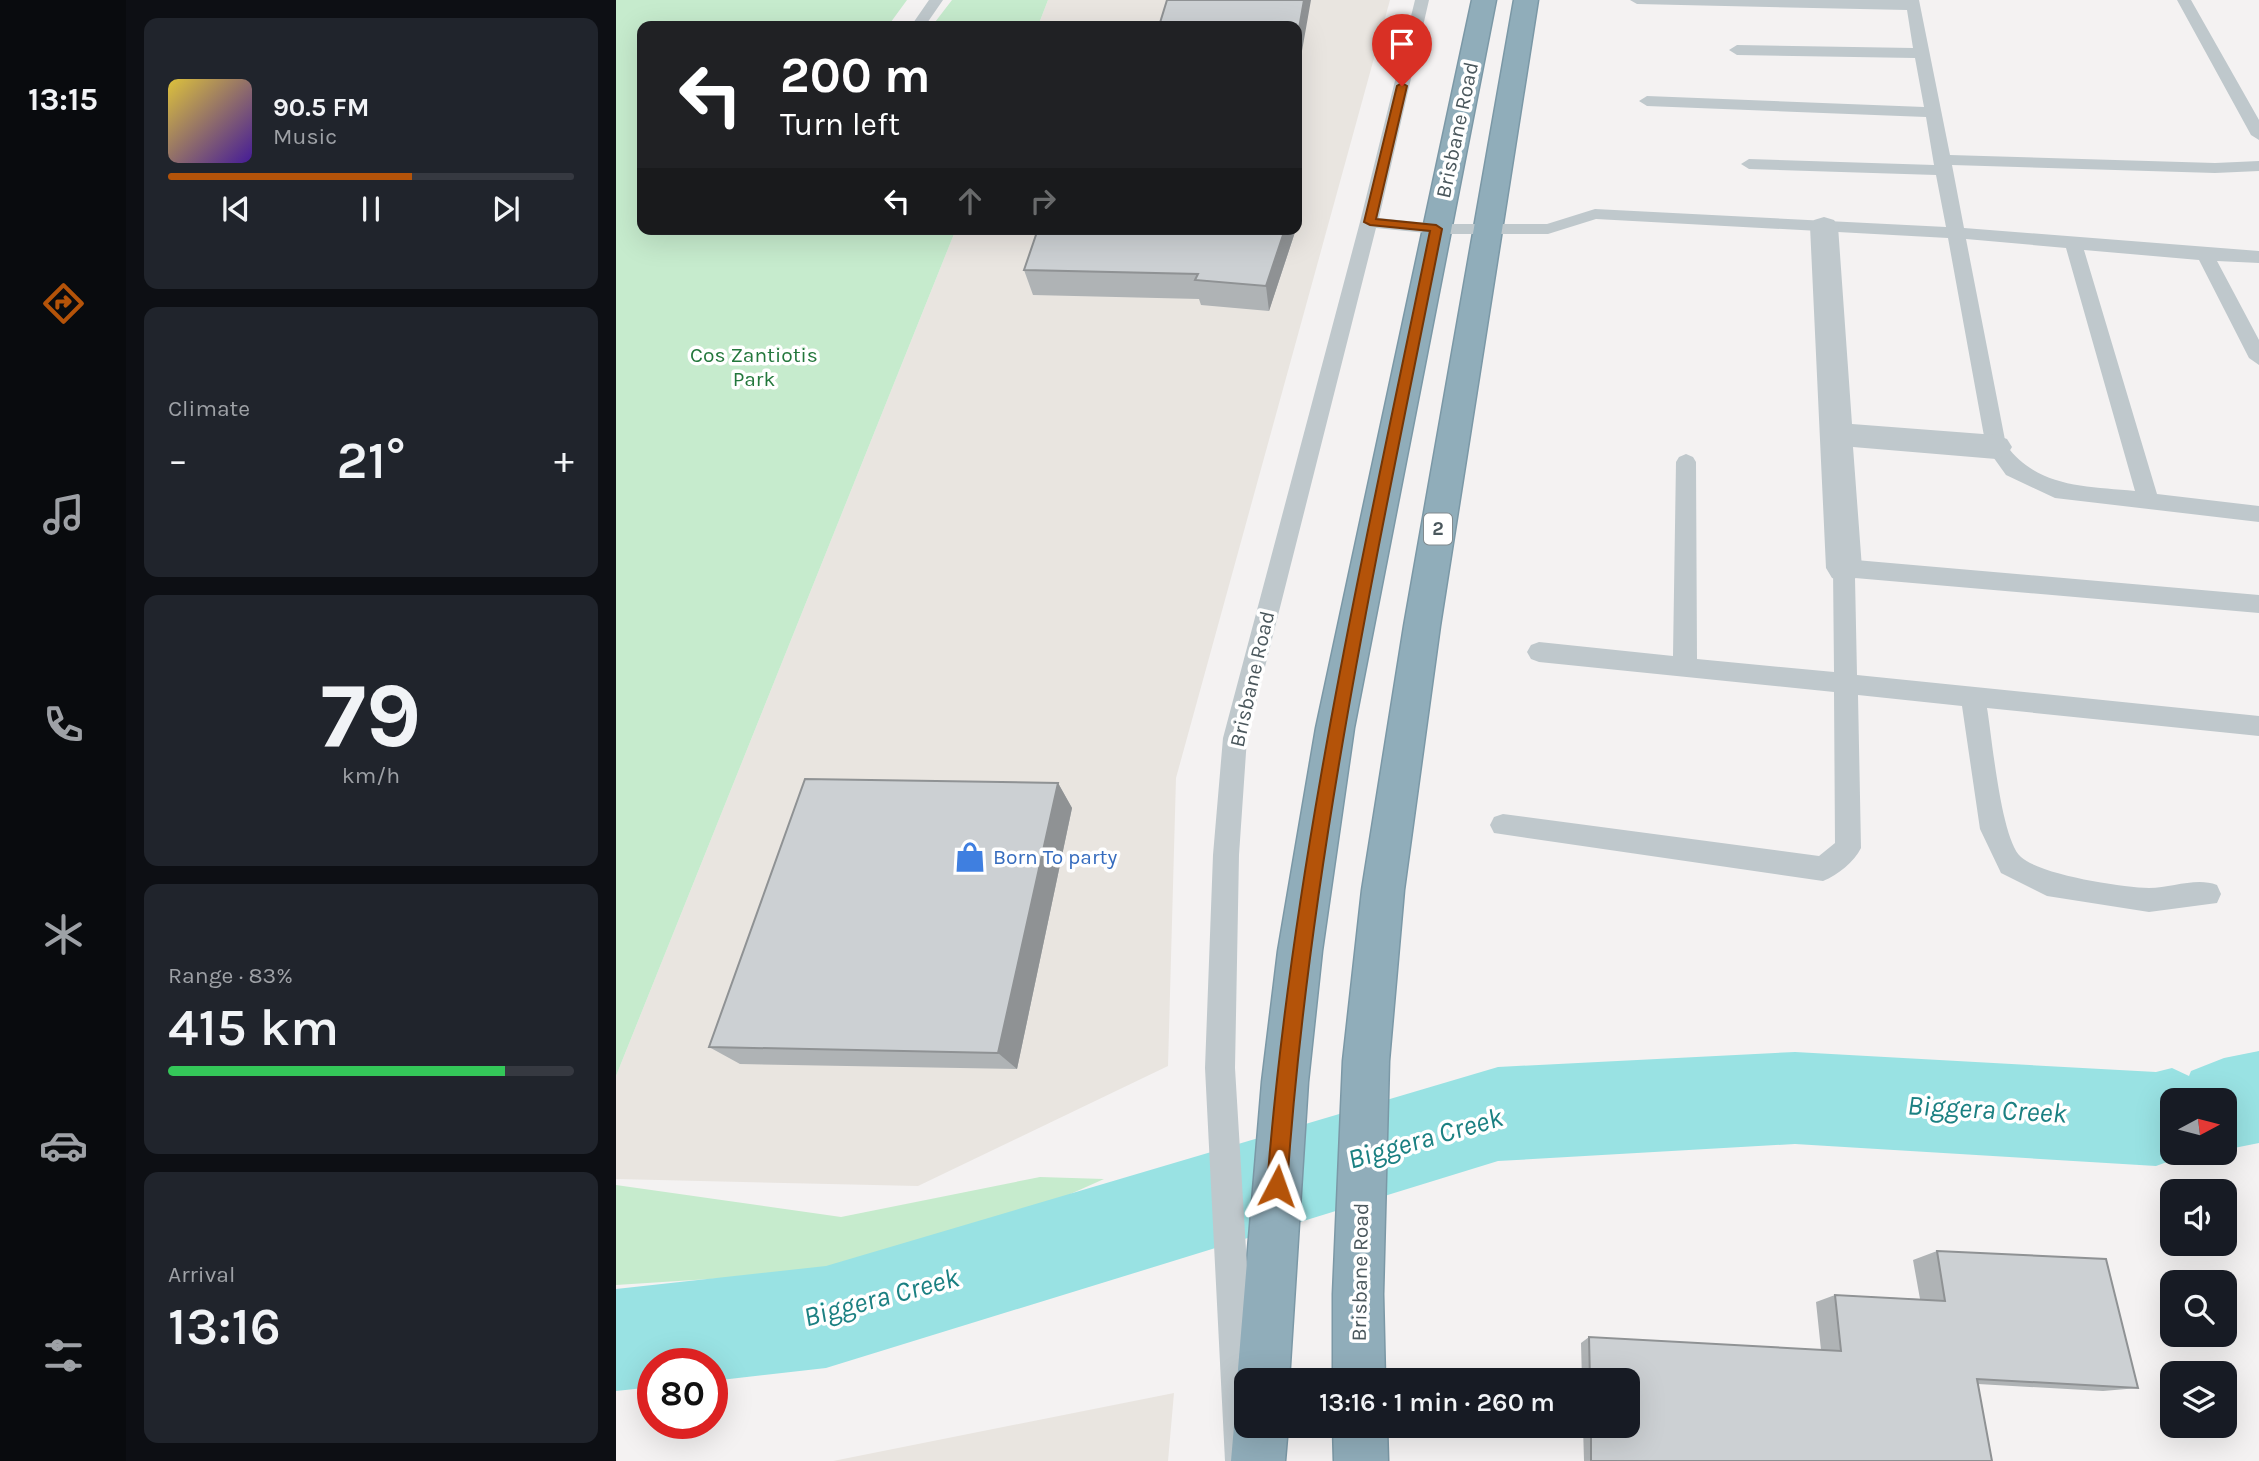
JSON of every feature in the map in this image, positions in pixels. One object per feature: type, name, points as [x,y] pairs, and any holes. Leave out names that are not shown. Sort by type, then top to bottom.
[{"type":"highway","name":"Brisbane Road","points":[[1261,1368],[1251,1326],[1308,900],[1335,728],[1484,0]]},
{"type":"highway","name":"Brisbane Road","points":[[1359,1368],[1358,1294],[1366,1061],[1383,890],[1487,229],[1526,0]]},
{"type":"highway","points":[[1258,1461],[1260,1438]]},
{"type":"highway","points":[[1360,1438],[1361,1461]]},
{"type":"street","points":[[1824,226],[1844,568]]},
{"type":"street","points":[[1836,434],[1996,447]]},
{"type":"lane","points":[[921,21],[936,0]]},
{"type":"lane","name":"Brisbane Road","points":[[1242,1461],[1251,1326],[1220,1069],[1226,855],[1235,738],[1370,222],[1422,0]]},
{"type":"lane","points":[[1637,0],[1913,3],[1996,447],[2013,470],[2055,490],[2259,514]]},
{"type":"lane","points":[[2184,0],[2259,135]]},
{"type":"lane","points":[[1737,50],[1922,53]]},
{"type":"lane","points":[[1647,101],[1933,112]]},
{"type":"lane","points":[[1749,164],[2215,169],[2259,166]]},
{"type":"lane","points":[[1370,222],[1436,229],[1548,229],[1595,214],[1955,233],[2206,255],[2259,257]]},
{"type":"lane","points":[[2073,243],[2148,501]]},
{"type":"lane","points":[[2206,255],[2259,358]]},
{"type":"lane","points":[[1685,667],[1686,461]]},
{"type":"lane","points":[[1503,825],[1823,869],[1848,848],[1844,568],[2259,604]]},
{"type":"lane","points":[[1539,652],[2259,726]]},
{"type":"lane","points":[[1973,696],[1993,829],[2010,865],[2047,884],[2150,900],[2208,894]]},
{"type":"shaded area","points":[[1048,0],[1390,0],[1176,778],[1168,1066],[918,1186],[616,1179],[616,1076],[954,235],[1302,235],[1302,21],[1040,21]]},
{"type":"shaded area","points":[[1174,1393],[1168,1461],[833,1461]]},
{"type":"green space","name":"Cos Zantiotis Park","points":[[616,0],[907,0],[892,21],[637,21],[637,235],[954,235],[616,1076]]},
{"type":"green space","points":[[952,0],[1048,0],[1040,21],[936,21]]},
{"type":"green space","points":[[1040,1177],[1104,1179],[909,1266],[616,1285],[616,1185],[841,1217]]},
{"type":"building","points":[[1167,0],[1304,0],[1300,21],[1161,21]]},
{"type":"building","points":[[1036,235],[1283,235],[1266,286],[1195,280],[1198,274],[1024,270]]},
{"type":"building","points":[[805,779],[1058,783],[998,1053],[709,1047]]},
{"type":"building","points":[[1937,1251],[2106,1259],[2138,1388],[1977,1379],[1992,1461],[1591,1461],[1591,1438],[1640,1438],[1640,1368],[1590,1368],[1589,1337],[1841,1351],[1835,1295],[1945,1301]]},
{"type":"waterway","name":"Biggera Creek","points":[[2237,1101],[2259,1097]]},
{"type":"waterway","name":"Biggera Creek","points":[[616,1340],[826,1317],[1498,1114],[1795,1098],[2160,1118]]},
{"type":"place","name":"Born To party","points":[[970,857]]},
{"type":"route","points":[[1277,1186],[1285,1082],[1315,848],[1335,728],[1436,229],[1370,222],[1402,86]]}]
